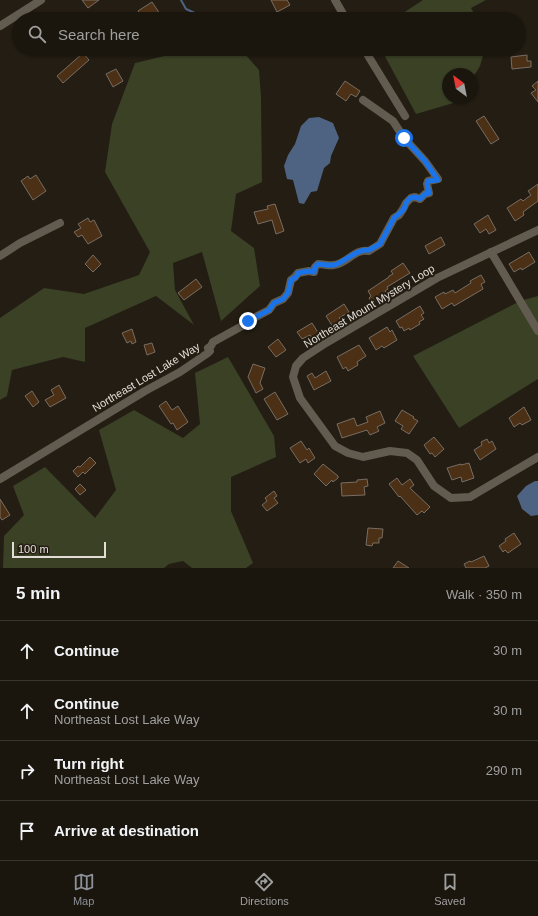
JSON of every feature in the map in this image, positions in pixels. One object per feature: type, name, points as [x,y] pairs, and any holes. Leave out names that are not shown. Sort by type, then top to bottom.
[{"type":"street","points":[[22,12],[41,0]]},
{"type":"street","points":[[335,0],[342,12]]},
{"type":"street","points":[[0,26],[12,18]]},
{"type":"street","points":[[368,56],[405,116]]},
{"type":"street","name":"Northeast Lost Lake Way","points":[[0,479],[145,391],[195,363],[210,351],[208,348],[211,346],[212,342],[269,310],[274,303],[283,299],[288,293],[291,280],[296,277],[298,273],[309,271],[314,272],[315,267],[318,264],[337,265],[354,254],[364,250],[369,250],[380,244],[394,218],[404,209],[410,198],[416,197],[420,199],[425,194],[429,193],[427,184],[428,181],[438,180],[422,157],[404,138],[394,121],[363,100]]},
{"type":"street","points":[[0,256],[20,243],[60,224]]},
{"type":"street","name":"Northeast Mount Mystery Loop","points":[[538,230],[437,278],[326,343],[304,358],[296,366],[293,377],[300,398],[334,446],[348,454],[363,457],[390,451],[407,453],[416,460],[434,486],[451,498],[470,497],[538,457]]},
{"type":"street","points":[[491,252],[538,331]]},
{"type":"green space","points":[[423,0],[486,0],[471,8],[473,12],[405,12]]},
{"type":"green space","points":[[164,56],[247,56],[259,70],[261,97],[262,182],[236,194],[231,231],[254,248],[260,286],[221,321],[202,252],[173,263],[175,290],[194,325],[156,296],[85,328],[85,362],[63,357],[12,370],[7,396],[0,400],[0,318],[44,288],[84,294],[139,275],[150,252],[105,172],[112,124],[135,63]]},
{"type":"green space","points":[[385,56],[483,56],[478,69],[478,68],[442,68],[442,104],[450,104],[416,114]]},
{"type":"green space","points":[[538,296],[538,379],[459,428],[413,356],[520,301]]},
{"type":"green space","points":[[228,357],[274,436],[276,457],[231,477],[231,511],[253,563],[246,568],[192,568],[183,561],[169,564],[164,568],[3,568],[4,536],[24,515],[13,486],[45,467],[95,518],[116,490],[99,430],[134,410],[183,438],[200,424],[195,373]]},
{"type":"water","points":[[319,117],[333,123],[339,138],[331,156],[330,163],[324,168],[317,191],[311,192],[304,204],[299,203],[293,180],[287,179],[284,166],[288,155],[295,144],[301,126],[309,118]]},
{"type":"water","points":[[538,481],[538,515],[531,516],[522,509],[517,496],[526,486]]},
{"type":"building","points":[[82,0],[99,0],[88,8]]},
{"type":"building","points":[[271,0],[287,0],[290,5],[277,12]]},
{"type":"building","points":[[152,2],[159,12],[139,12]]},
{"type":"building","points":[[526,55],[527,61],[531,61],[531,67],[512,69],[511,57]]},
{"type":"building","points":[[80,56],[86,56],[89,60],[63,83],[57,76]]},
{"type":"building","points":[[116,69],[123,81],[113,87],[106,74]]},
{"type":"building","points":[[345,81],[360,91],[356,97],[351,94],[346,101],[336,94]]},
{"type":"building","points":[[538,81],[538,102],[531,93],[536,90],[532,86]]},
{"type":"building","points":[[484,116],[499,139],[491,144],[476,121]]},
{"type":"building","points":[[36,175],[46,191],[33,200],[21,181],[28,176],[30,179]]},
{"type":"building","points":[[538,184],[538,201],[523,212],[524,215],[515,221],[507,208],[521,199],[523,201],[531,195],[528,191]]},
{"type":"building","points":[[275,204],[284,231],[276,234],[272,220],[258,224],[254,212],[268,209],[267,206]]},
{"type":"building","points":[[488,215],[496,230],[489,234],[486,229],[480,233],[474,224]]},
{"type":"building","points":[[88,218],[90,222],[94,220],[102,236],[88,244],[82,235],[78,237],[74,232],[81,228],[78,224]]},
{"type":"building","points":[[441,237],[445,245],[429,254],[425,246]]},
{"type":"building","points":[[529,252],[535,262],[522,270],[521,268],[514,272],[509,264]]},
{"type":"building","points":[[93,255],[101,264],[93,272],[85,264]]},
{"type":"building","points":[[403,263],[410,273],[387,287],[388,289],[385,291],[387,293],[372,303],[369,298],[371,296],[368,291],[393,274],[391,271]]},
{"type":"building","points":[[481,275],[485,282],[481,284],[483,289],[454,306],[452,303],[442,309],[435,297],[444,292],[445,294],[453,290],[455,293],[471,283],[470,281]]},
{"type":"building","points":[[196,279],[202,287],[184,300],[178,293]]},
{"type":"building","points":[[344,304],[349,312],[339,318],[342,321],[333,327],[326,316]]},
{"type":"building","points":[[420,306],[424,313],[421,315],[424,319],[419,322],[420,324],[410,330],[409,328],[404,331],[402,327],[400,328],[396,321]]},
{"type":"building","points":[[312,323],[319,334],[312,338],[310,335],[302,339],[297,332]]},
{"type":"building","points":[[387,327],[390,332],[392,330],[397,340],[384,348],[382,346],[376,350],[369,338]]},
{"type":"building","points":[[132,329],[136,342],[132,344],[131,341],[127,343],[122,333]]},
{"type":"building","points":[[278,339],[286,350],[276,357],[268,347]]},
{"type":"building","points":[[152,343],[155,352],[147,355],[144,345]]},
{"type":"building","points":[[359,345],[366,356],[357,362],[358,365],[348,371],[346,367],[343,369],[337,357]]},
{"type":"building","points":[[253,364],[265,368],[260,383],[263,389],[256,393],[248,377]]},
{"type":"building","points":[[326,371],[331,381],[314,390],[307,376],[312,373],[315,378]]},
{"type":"building","points":[[59,385],[66,398],[50,407],[45,400],[54,395],[51,390]]},
{"type":"building","points":[[32,391],[39,402],[33,407],[25,396]]},
{"type":"building","points":[[275,392],[288,414],[277,420],[264,399]]},
{"type":"building","points":[[166,401],[172,410],[178,406],[188,422],[177,430],[159,406]]},
{"type":"building","points":[[524,407],[531,420],[522,425],[520,423],[514,427],[509,418]]},
{"type":"building","points":[[402,410],[418,421],[409,434],[401,429],[403,426],[395,421]]},
{"type":"building","points":[[380,411],[385,423],[377,427],[379,431],[370,435],[367,430],[342,438],[337,424],[354,418],[357,426],[368,422],[366,417]]},
{"type":"building","points":[[434,437],[444,449],[435,457],[432,453],[430,454],[424,445]]},
{"type":"building","points":[[487,439],[489,443],[492,441],[496,449],[480,460],[474,450],[482,445],[481,442]]},
{"type":"building","points":[[301,441],[307,450],[309,448],[315,458],[308,463],[306,459],[300,463],[290,448]]},
{"type":"building","points":[[90,457],[96,463],[85,474],[83,472],[78,477],[73,471],[78,466],[80,467]]},
{"type":"building","points":[[469,463],[474,478],[462,482],[461,477],[452,480],[447,468]]},
{"type":"building","points":[[323,464],[338,476],[338,478],[333,482],[332,480],[326,486],[314,474]]},
{"type":"building","points":[[397,478],[402,485],[410,479],[414,485],[410,488],[430,507],[424,513],[422,511],[417,515],[400,496],[399,497],[389,484]]},
{"type":"building","points":[[367,479],[368,486],[364,487],[365,495],[342,496],[341,483],[357,482],[357,480]]},
{"type":"building","points":[[80,484],[86,490],[80,495],[75,489]]},
{"type":"building","points":[[274,491],[277,496],[274,498],[278,503],[267,511],[262,505],[267,501],[265,498]]},
{"type":"building","points":[[0,499],[10,515],[2,520],[0,517]]},
{"type":"building","points":[[368,528],[383,529],[382,538],[379,538],[379,543],[373,543],[372,546],[366,545]]},
{"type":"building","points":[[514,533],[521,544],[508,553],[505,550],[503,552],[499,546],[506,541],[505,539]]},
{"type":"building","points":[[484,556],[489,566],[485,568],[466,568],[464,564]]},
{"type":"building","points":[[398,561],[409,568],[393,568]]},
{"type":"waterway","points":[[181,0],[186,9],[193,12]]},
{"type":"route","points":[[248,321],[269,310],[274,303],[283,299],[288,293],[291,280],[296,277],[298,273],[302,271],[315,272],[315,267],[318,264],[333,266],[337,265],[354,254],[364,250],[369,250],[380,244],[385,232],[394,218],[404,209],[410,198],[416,197],[420,199],[425,194],[429,193],[427,189],[428,181],[438,180],[425,161],[404,138]]}]
